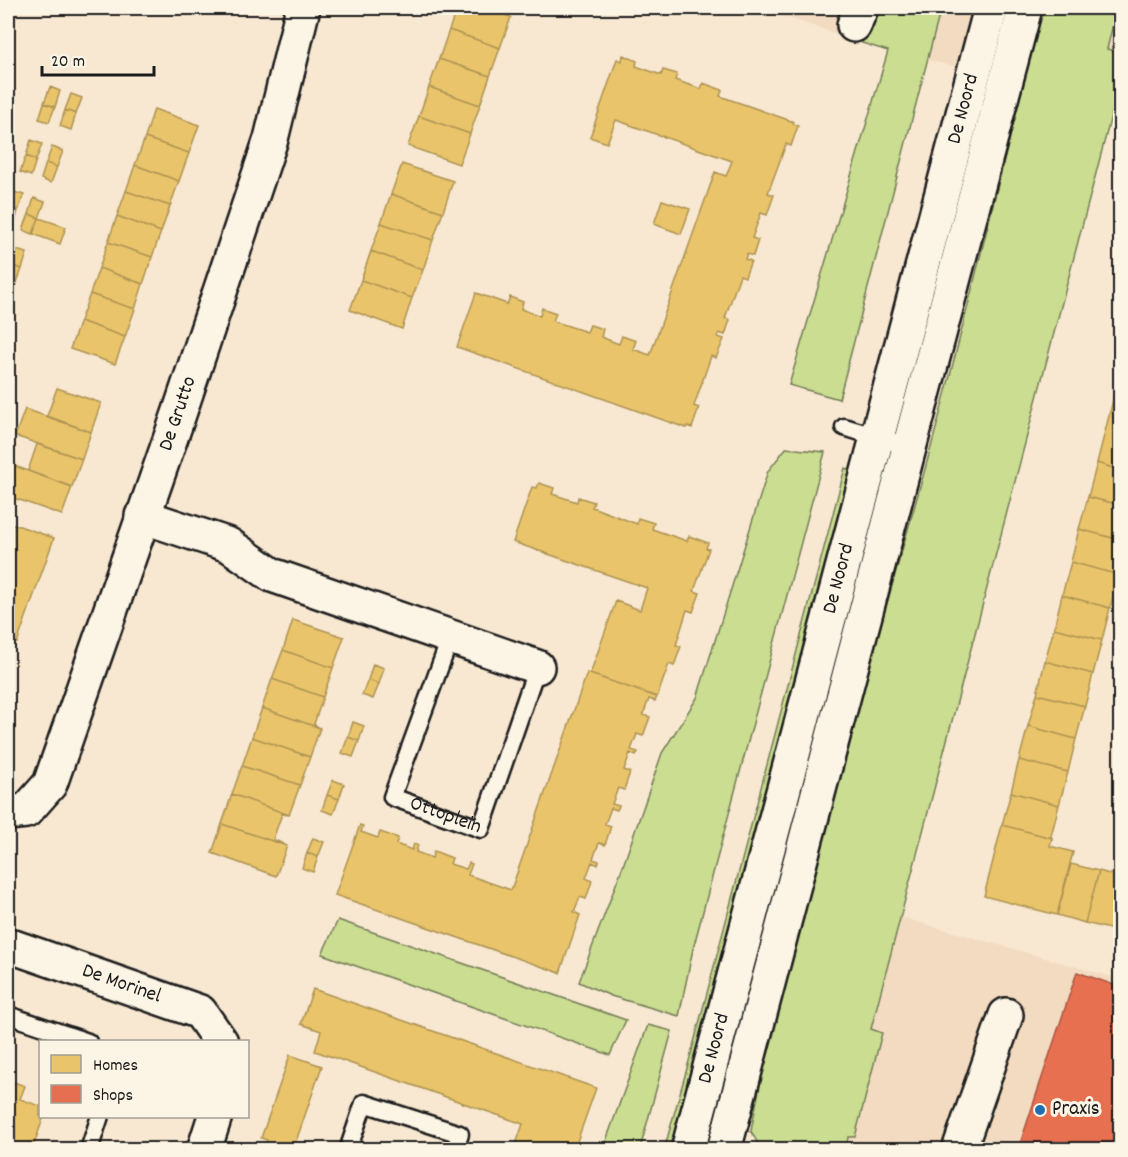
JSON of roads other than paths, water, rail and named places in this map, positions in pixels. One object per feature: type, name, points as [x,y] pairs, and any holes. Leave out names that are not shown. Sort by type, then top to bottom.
[{"type":"main road","name":"De Grutto","points":[[17,812],[50,784],[272,139],[303,8]]},
{"type":"main road","name":"De Noord","points":[[688,1149],[991,8]]},
{"type":"main road","name":"De Noord","points":[[724,1149],[1025,8]]},
{"type":"main road","name":"Ottoplein","points":[[142,516],[229,545],[272,575],[537,667]]},
{"type":"main road","name":"De Morinel","points":[[8,945],[200,1012],[220,1040]]},
{"type":"main road","points":[[959,1149],[1006,1015]]},
{"type":"main road","points":[[204,1149],[214,1118]]},
{"type":"lane","points":[[844,427],[910,447]]},
{"type":"lane","name":"Ottoplein","points":[[451,636],[392,797],[458,821],[481,829],[537,667]]},
{"type":"lane","points":[[8,1015],[85,1040]]},
{"type":"lane","points":[[348,1149],[364,1103],[460,1134],[455,1149]]},
{"type":"lane","points":[[89,1149],[99,1118]]},
{"type":"place","name":"Praxis","points":[[1040,1110]]}]
